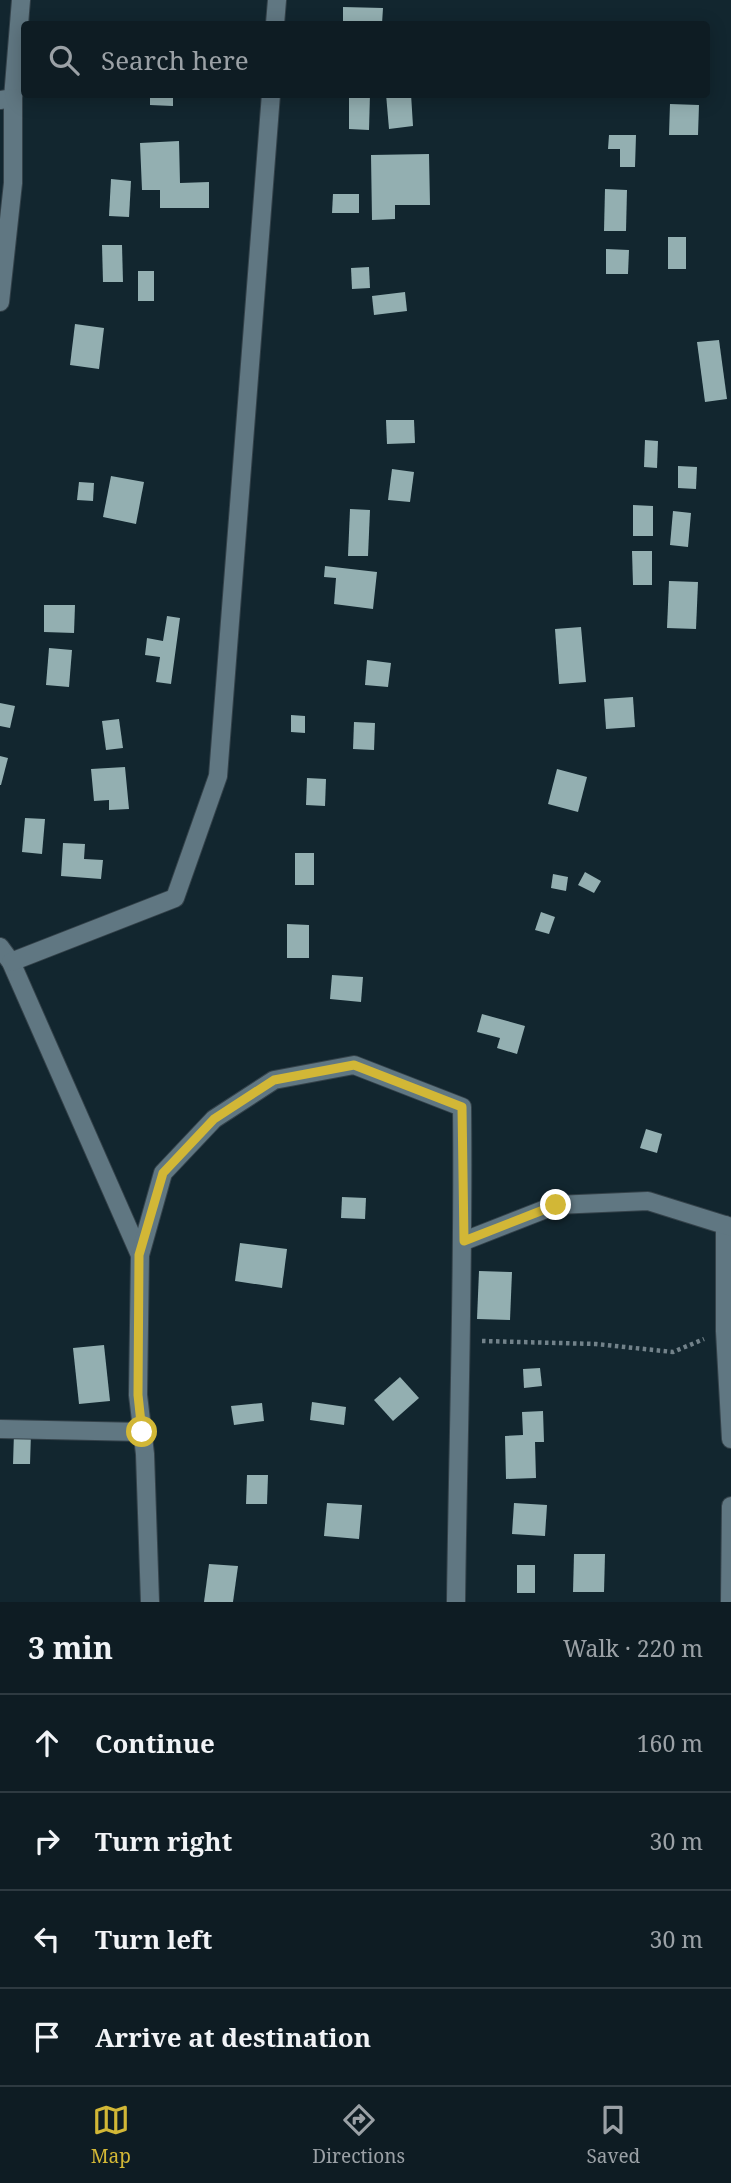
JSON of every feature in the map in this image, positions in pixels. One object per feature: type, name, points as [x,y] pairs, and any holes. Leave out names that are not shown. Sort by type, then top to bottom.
[{"type":"street","points":[[0,302],[12,183],[6,99],[22,0]]},
{"type":"street","points":[[275,21],[277,0]]},
{"type":"street","points":[[11,962],[175,898],[218,776],[271,98]]},
{"type":"street","points":[[0,947],[11,962],[139,1255]]},
{"type":"street","points":[[150,1602],[148,1504],[138,1395],[139,1255],[163,1173],[214,1119],[274,1080],[354,1065],[462,1107],[464,1241],[456,1602]]},
{"type":"street","points":[[464,1241],[556,1205],[648,1201],[728,1226],[725,1331],[731,1439]]},
{"type":"street","points":[[0,1429],[142,1432]]},
{"type":"street","points":[[730,1602],[731,1506]]},
{"type":"path","points":[[460,1343],[491,1341],[596,1344],[673,1352],[725,1331]]},
{"type":"building","points":[[343,7],[383,8],[382,21],[343,21]]},
{"type":"building","points":[[150,98],[173,98],[173,106],[150,105]]},
{"type":"building","points":[[349,98],[370,98],[369,130],[349,129]]},
{"type":"building","points":[[386,98],[411,98],[413,126],[389,129]]},
{"type":"building","points":[[670,104],[699,105],[698,135],[669,135]]},
{"type":"building","points":[[609,135],[636,135],[635,167],[620,167],[620,149],[608,149]]},
{"type":"building","points":[[179,141],[180,183],[209,182],[209,208],[160,208],[160,190],[142,190],[140,143]]},
{"type":"building","points":[[429,154],[430,205],[395,205],[395,219],[372,220],[371,155]]},
{"type":"building","points":[[111,179],[131,181],[129,217],[109,216]]},
{"type":"building","points":[[605,189],[627,190],[626,231],[604,231]]},
{"type":"building","points":[[333,194],[359,194],[359,213],[332,213]]},
{"type":"building","points":[[668,237],[686,237],[686,269],[668,269]]},
{"type":"building","points":[[102,245],[122,245],[123,282],[103,282]]},
{"type":"building","points":[[606,249],[629,250],[628,274],[606,274]]},
{"type":"building","points":[[369,267],[370,288],[352,289],[351,268]]},
{"type":"building","points":[[138,271],[154,271],[154,301],[138,301]]},
{"type":"building","points":[[405,292],[407,311],[374,315],[372,296]]},
{"type":"building","points":[[75,324],[104,328],[99,369],[70,365]]},
{"type":"building","points":[[719,340],[727,399],[705,402],[697,342]]},
{"type":"building","points":[[386,420],[414,420],[415,443],[387,444]]},
{"type":"building","points":[[645,440],[658,441],[657,468],[644,467]]},
{"type":"building","points":[[678,466],[697,467],[696,489],[678,488]]},
{"type":"building","points":[[392,469],[414,472],[410,502],[388,500]]},
{"type":"building","points":[[111,476],[144,482],[136,524],[103,517]]},
{"type":"building","points":[[79,482],[94,483],[93,501],[77,500]]},
{"type":"building","points":[[633,505],[653,506],[653,536],[633,536]]},
{"type":"building","points":[[350,509],[370,510],[368,556],[348,556]]},
{"type":"building","points":[[673,511],[691,513],[688,547],[670,545]]},
{"type":"building","points":[[632,551],[652,551],[652,585],[633,585]]},
{"type":"building","points":[[325,566],[377,572],[373,609],[334,604],[336,578],[324,577]]},
{"type":"building","points":[[669,581],[698,582],[696,629],[667,628]]},
{"type":"building","points":[[44,605],[75,605],[74,633],[44,632]]},
{"type":"building","points":[[167,616],[180,618],[171,684],[156,682],[160,657],[145,655],[147,638],[163,641]]},
{"type":"building","points":[[581,627],[586,682],[559,684],[555,629]]},
{"type":"building","points":[[49,648],[72,650],[69,687],[46,685]]},
{"type":"building","points":[[367,660],[391,663],[388,687],[365,685]]},
{"type":"building","points":[[633,697],[635,727],[606,729],[604,699]]},
{"type":"building","points":[[0,703],[15,706],[10,728],[0,726]]},
{"type":"building","points":[[291,715],[305,716],[305,733],[291,732]]},
{"type":"building","points":[[119,719],[123,748],[106,750],[102,721]]},
{"type":"building","points":[[354,722],[375,723],[374,750],[353,749]]},
{"type":"building","points":[[0,756],[8,758],[1,785],[0,785]]},
{"type":"building","points":[[125,767],[129,809],[109,810],[109,800],[94,801],[91,769]]},
{"type":"building","points":[[557,769],[587,777],[578,812],[548,804]]},
{"type":"building","points":[[307,778],[326,779],[325,806],[306,805]]},
{"type":"building","points":[[25,818],[45,819],[42,854],[22,852]]},
{"type":"building","points":[[63,843],[85,844],[84,859],[103,860],[101,879],[61,876]]},
{"type":"building","points":[[295,853],[314,853],[314,885],[295,885]]},
{"type":"building","points":[[585,872],[601,881],[594,893],[578,885]]},
{"type":"building","points":[[553,874],[568,877],[566,891],[551,888]]},
{"type":"building","points":[[541,912],[555,917],[549,934],[535,930]]},
{"type":"building","points":[[287,924],[309,925],[309,958],[287,958]]},
{"type":"building","points":[[332,975],[363,977],[361,1002],[330,999]]},
{"type":"building","points":[[482,1014],[525,1026],[517,1054],[497,1048],[500,1038],[477,1032]]},
{"type":"building","points":[[646,1129],[662,1134],[657,1153],[640,1148]]},
{"type":"building","points":[[342,1197],[366,1198],[365,1219],[341,1218]]},
{"type":"building","points":[[240,1243],[287,1249],[282,1288],[235,1281]]},
{"type":"building","points":[[479,1271],[512,1272],[510,1320],[477,1319]]},
{"type":"building","points":[[104,1345],[110,1401],[79,1404],[73,1348]]},
{"type":"building","points":[[540,1368],[542,1386],[524,1388],[523,1369]]},
{"type":"building","points":[[400,1377],[419,1398],[393,1421],[374,1400]]},
{"type":"building","points":[[312,1402],[346,1407],[344,1425],[310,1420]]},
{"type":"building","points":[[262,1403],[264,1421],[234,1425],[231,1406]]},
{"type":"building","points":[[543,1411],[544,1442],[535,1442],[536,1478],[506,1479],[505,1436],[523,1435],[522,1412]]},
{"type":"building","points":[[14,1433],[31,1433],[30,1464],[13,1464]]},
{"type":"building","points":[[247,1475],[268,1475],[267,1504],[246,1504]]},
{"type":"building","points":[[327,1503],[362,1505],[359,1539],[324,1536]]},
{"type":"building","points":[[514,1503],[547,1505],[545,1536],[512,1534]]},
{"type":"building","points":[[574,1554],[605,1554],[604,1592],[573,1592]]},
{"type":"building","points":[[209,1564],[238,1566],[233,1602],[204,1602]]},
{"type":"building","points":[[517,1565],[535,1565],[535,1593],[517,1593]]},
{"type":"route","points":[[142,1432],[138,1395],[139,1255],[163,1173],[214,1119],[274,1080],[354,1065],[462,1107],[464,1241],[556,1205]]}]
